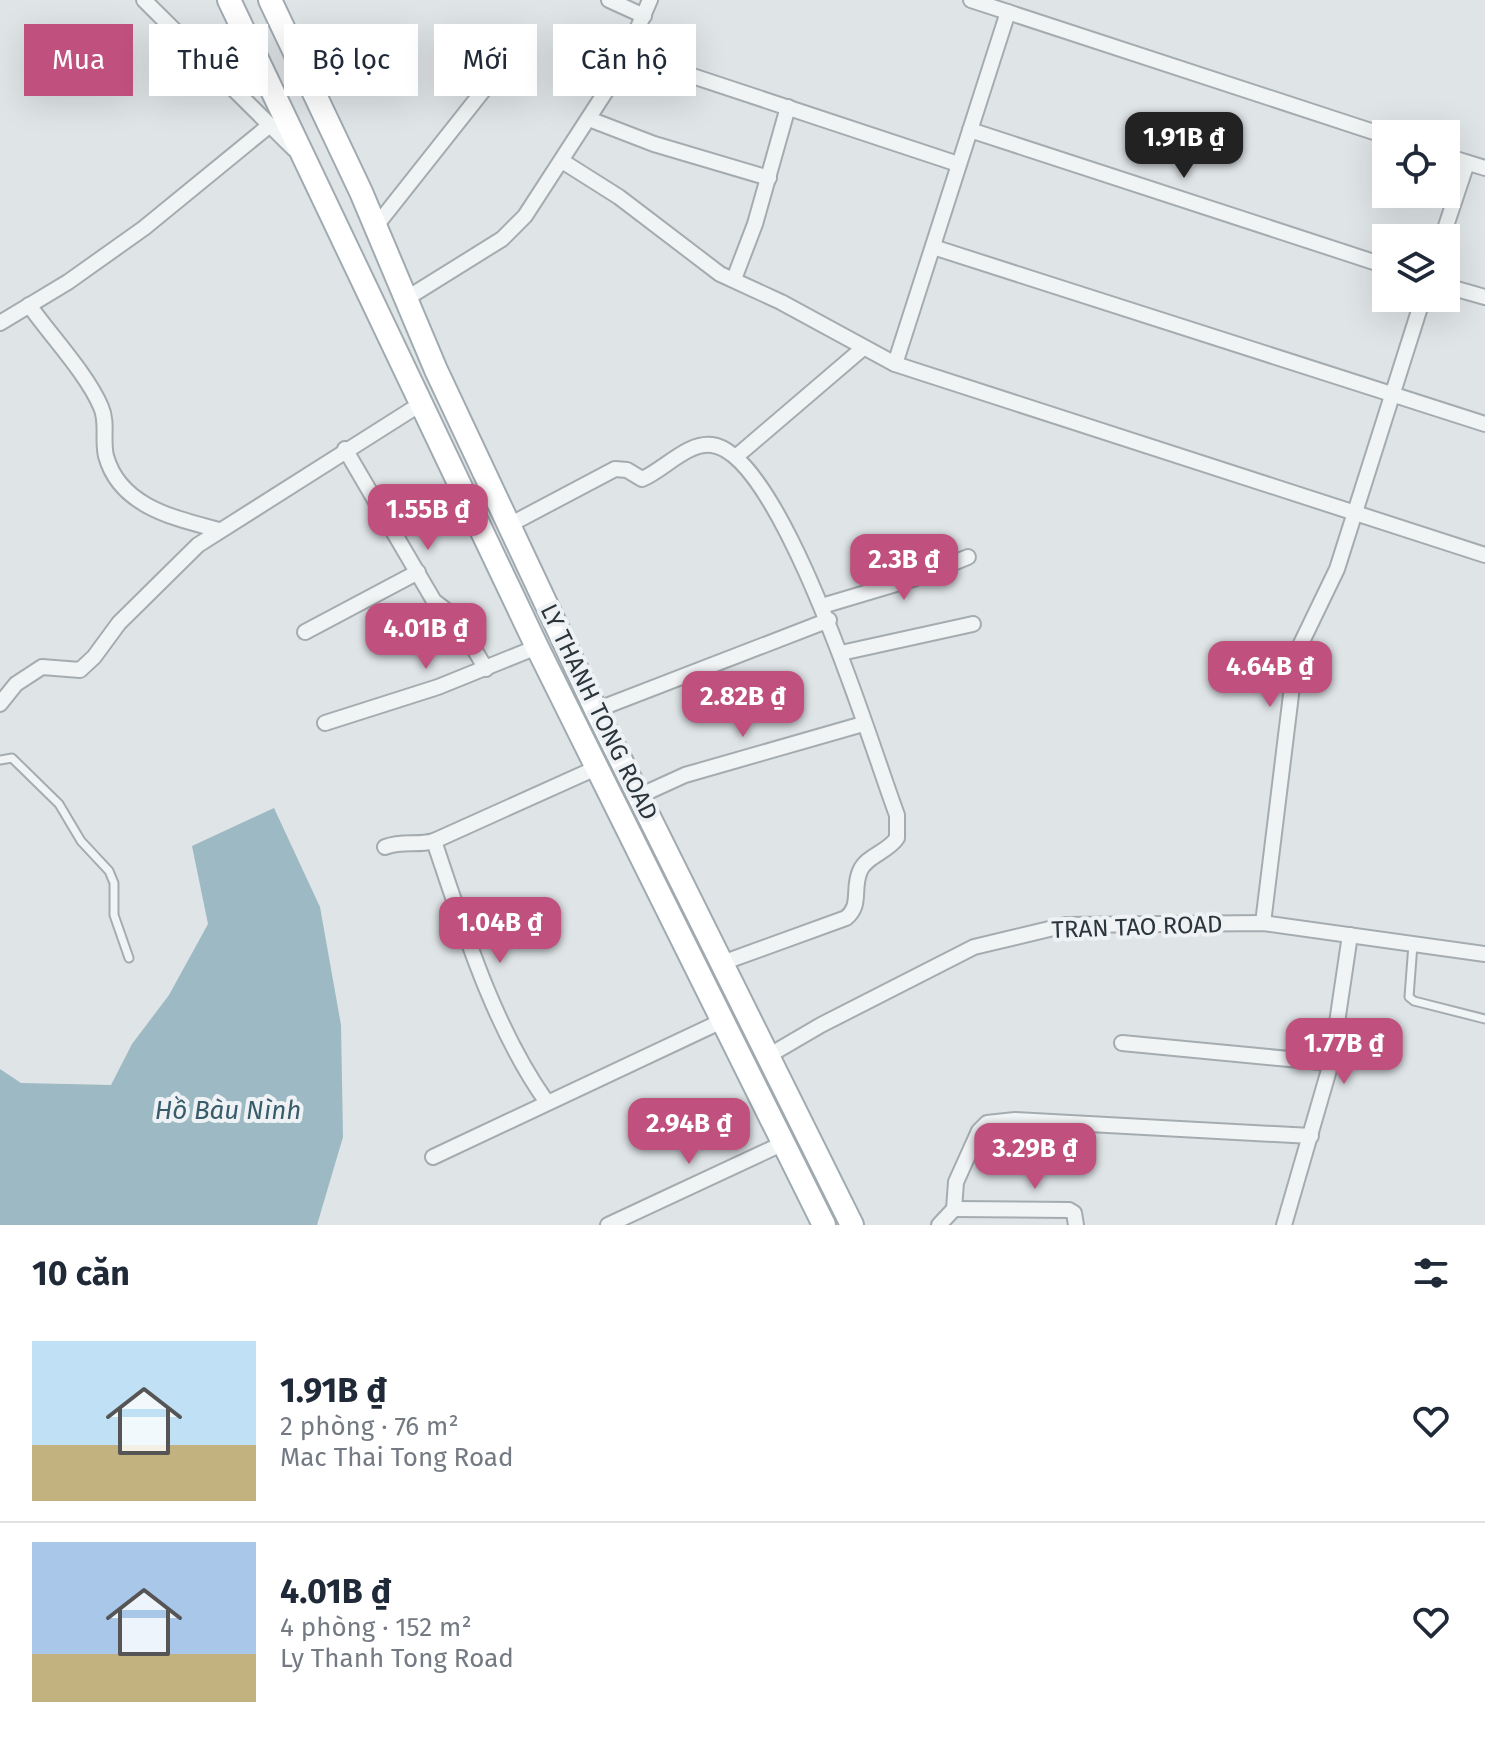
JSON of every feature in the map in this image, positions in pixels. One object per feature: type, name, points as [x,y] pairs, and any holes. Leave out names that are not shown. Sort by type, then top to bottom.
[{"type":"main road","name":"LY THANH TONG ROAD","points":[[229,0],[240,24]]},
{"type":"main road","name":"LY THANH TONG ROAD","points":[[270,0],[283,10],[376,226],[404,300],[596,710],[852,1225]]},
{"type":"main road","name":"LY THANH TONG ROAD","points":[[268,82],[537,647],[722,1021],[786,1142],[824,1225]]},
{"type":"main road","points":[[722,1021],[745,1007]]},
{"type":"street","points":[[144,0],[169,24]]},
{"type":"street","points":[[609,0],[644,16]]},
{"type":"street","points":[[641,24],[650,0]]},
{"type":"street","points":[[971,0],[1372,131]]},
{"type":"street","points":[[895,364],[1008,12]]},
{"type":"street","points":[[696,77],[958,164]]},
{"type":"street","points":[[242,96],[305,160]]},
{"type":"street","points":[[376,226],[479,96]]},
{"type":"street","points":[[404,300],[502,239],[525,216],[603,96]]},
{"type":"street","points":[[734,279],[769,178],[788,107]]},
{"type":"street","points":[[589,119],[643,140],[769,178]]},
{"type":"street","points":[[0,323],[144,228],[270,125]]},
{"type":"street","points":[[970,130],[1372,261]]},
{"type":"street","points":[[562,161],[619,197],[713,270],[895,364],[1485,555]]},
{"type":"street","points":[[1460,161],[1485,168]]},
{"type":"street","points":[[1447,224],[1467,163]]},
{"type":"street","points":[[933,247],[1485,424]]},
{"type":"street","points":[[1460,290],[1485,297]]},
{"type":"street","points":[[29,305],[97,398],[105,419],[103,440],[108,462],[127,493],[151,507],[219,530]]},
{"type":"street","points":[[1263,923],[1296,654],[1337,569],[1418,312]]},
{"type":"street","points":[[738,455],[862,349]]},
{"type":"street","points":[[0,704],[16,684],[42,667],[74,671],[86,665],[144,597],[198,545],[411,410]]},
{"type":"street","points":[[511,524],[615,469],[627,470],[642,479],[688,451],[707,445],[738,455],[781,524],[825,613],[897,815],[897,838],[863,865],[858,875],[856,905],[846,918],[722,963]]},
{"type":"street","points":[[345,449],[434,601],[455,617],[486,669]]},
{"type":"street","points":[[596,710],[825,613],[968,557]]},
{"type":"street","points":[[305,632],[418,572]]},
{"type":"street","points":[[841,653],[973,624]]},
{"type":"street","points":[[325,723],[486,669],[537,647]]},
{"type":"street","points":[[639,796],[685,775],[863,724]]},
{"type":"street","points":[[385,847],[400,841],[422,845],[434,841],[596,768]]},
{"type":"street","points":[[434,841],[489,992],[531,1079],[546,1101]]},
{"type":"street","name":"TRAN TAO ROAD","points":[[768,1056],[821,1025],[974,947],[1066,925],[1263,923],[1485,954]]},
{"type":"street","points":[[1284,1225],[1331,1063],[1350,935]]},
{"type":"street","points":[[433,1157],[546,1101],[722,1021]]},
{"type":"street","points":[[1122,1043],[1331,1063]]},
{"type":"street","points":[[939,1225],[954,1209],[956,1182],[979,1131],[998,1121],[1311,1136]]},
{"type":"street","points":[[608,1225],[786,1142]]},
{"type":"street","points":[[954,1209],[1069,1210],[1074,1213],[1076,1225]]},
{"type":"lane","points":[[0,760],[12,758],[25,768],[59,804],[81,841],[109,871],[114,883],[114,915],[129,958]]},
{"type":"lane","points":[[1413,944],[1409,997],[1485,1019]]},
{"type":"water","name":"Hồ Bàu Nình","points":[[274,808],[320,907],[341,1025],[343,1137],[317,1225],[0,1225],[0,1069],[21,1083],[111,1085],[132,1044],[169,995],[208,924],[192,846]]}]
